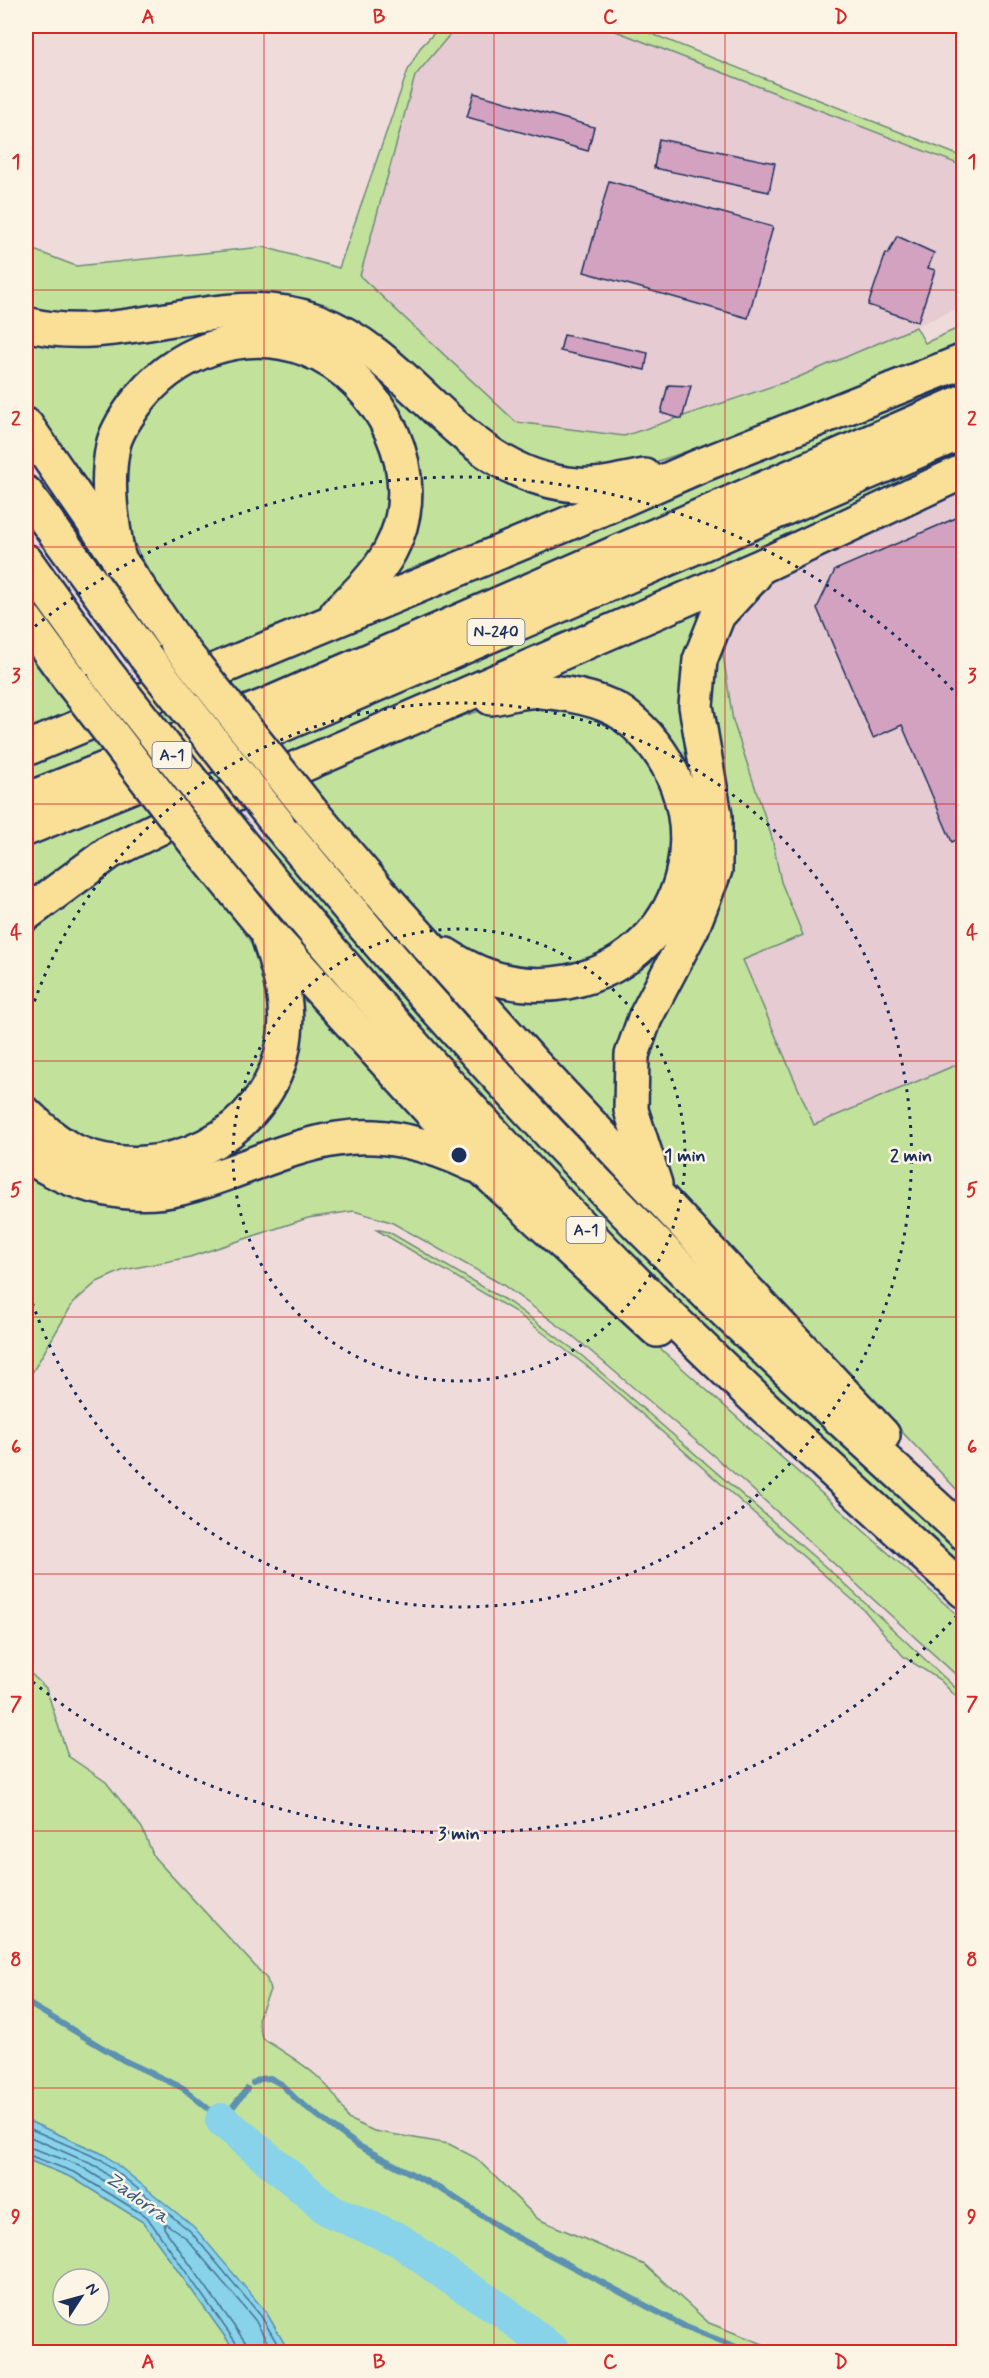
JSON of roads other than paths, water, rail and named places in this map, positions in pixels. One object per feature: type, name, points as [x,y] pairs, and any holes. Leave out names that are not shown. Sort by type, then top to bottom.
[{"type":"highway","points":[[26,324],[46,330],[77,331],[203,314],[252,310],[288,312],[339,330],[368,349],[470,440],[519,471],[545,480],[579,485],[610,483],[697,466]]},
{"type":"highway","points":[[119,562],[110,514],[108,477],[113,443],[128,414],[145,390],[164,373],[213,346],[242,342],[276,342],[307,349],[358,383],[378,405],[394,435],[403,463],[402,518],[391,549],[376,572],[325,624]]},
{"type":"highway","points":[[26,749],[556,529],[697,466],[963,361]]},
{"type":"highway","name":"N-240","points":[[26,800],[267,705],[963,401]]},
{"type":"highway","points":[[26,425],[177,643],[310,810],[532,1062],[879,1429],[960,1530]]},
{"type":"highway","name":"N-240","points":[[26,829],[280,726],[963,431]]},
{"type":"highway","points":[[26,914],[110,852],[165,825],[442,707],[764,565],[963,471]]},
{"type":"highway","name":"A-1","points":[[26,493],[145,656],[278,824],[432,1006],[578,1164],[820,1403],[960,1530]]},
{"type":"highway","name":"A-1","points":[[26,561],[105,671],[238,840],[421,1054],[549,1191],[738,1383],[963,1591]]},
{"type":"highway","points":[[662,1200],[645,1160],[630,1110],[632,1055],[645,1018],[692,928],[715,870],[715,816],[696,706],[700,660],[718,615],[764,565]]},
{"type":"highway","points":[[26,620],[204,854],[267,931],[483,1169],[598,1278],[687,1357],[738,1383]]},
{"type":"highway","points":[[422,939],[468,970],[513,984],[553,985],[584,979],[619,963],[644,945],[661,921],[680,886],[688,851],[686,808],[672,773],[653,742],[621,713],[598,703],[538,690],[442,707]]},
{"type":"highway","points":[[26,1114],[59,1143],[77,1152],[121,1164],[144,1165],[168,1161],[191,1155],[216,1141],[251,1110],[275,1071],[284,1042],[283,989],[267,931]]},
{"type":"highway","points":[[26,1154],[70,1179],[99,1188],[131,1192],[181,1188],[300,1148],[338,1139],[376,1137],[412,1142],[447,1153],[483,1169]]},
{"type":"water","name":"Zadorra","points":[[26,2120],[105,2155],[194,2227],[266,2312],[289,2352],[236,2352],[143,2222],[73,2178],[26,2159]]},
{"type":"waterway","points":[[26,2002],[123,2060],[183,2088],[222,2120],[247,2089]]},
{"type":"waterway","points":[[253,2083],[260,2079],[270,2078],[281,2084],[297,2100],[357,2145],[446,2192],[507,2232],[686,2327],[749,2352]]},
{"type":"waterway","points":[[222,2120],[329,2210],[399,2240],[451,2278],[503,2311],[554,2352]]}]
